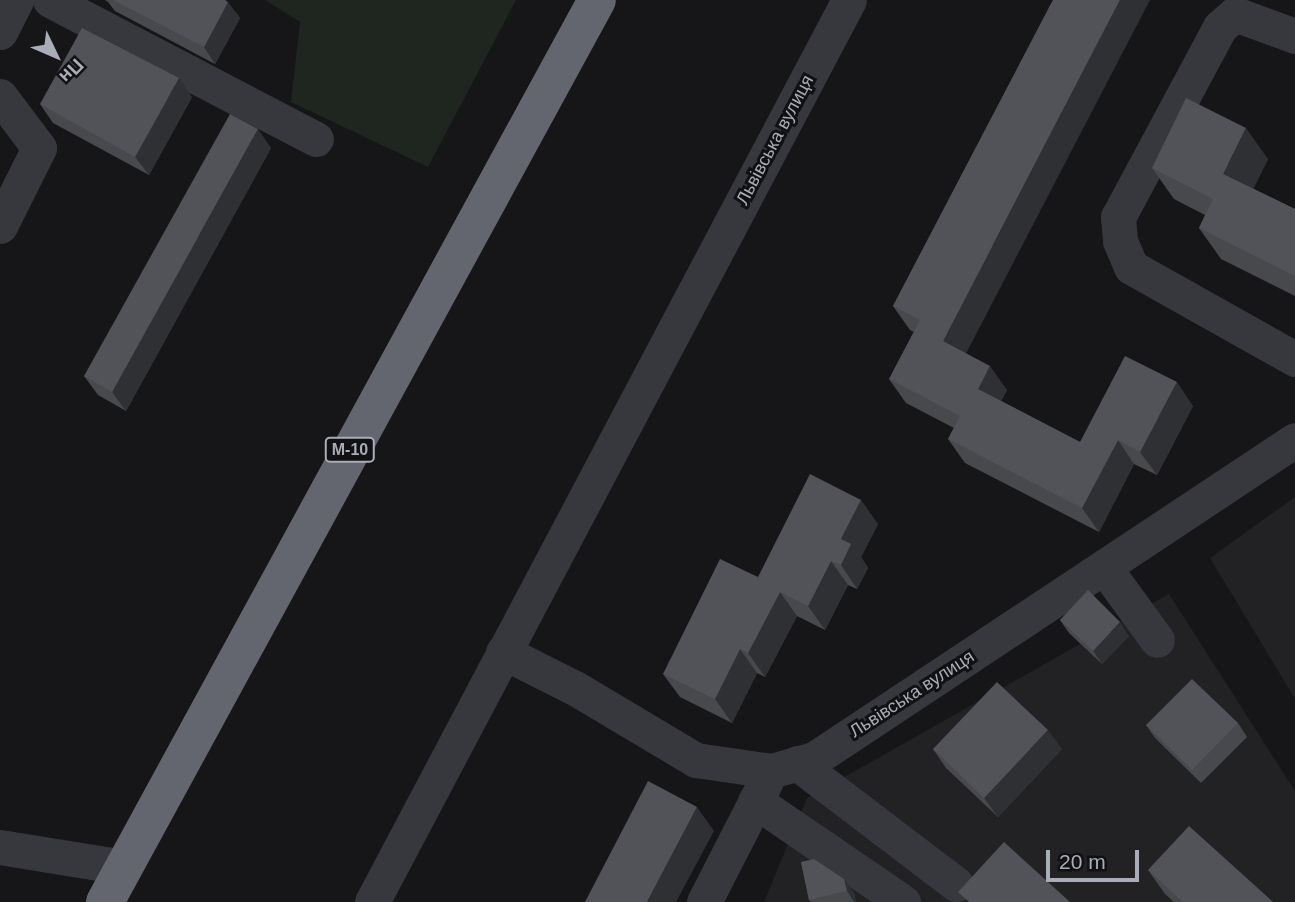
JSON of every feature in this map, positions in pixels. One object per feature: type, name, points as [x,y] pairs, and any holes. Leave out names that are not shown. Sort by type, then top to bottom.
[{"type":"highway","name":"М-10","points":[[105,902],[597,0]]},
{"type":"street","points":[[0,32],[16,0]]},
{"type":"street","points":[[50,0],[316,139]]},
{"type":"street","name":"Львівська вулиця","points":[[372,902],[849,0]]},
{"type":"street","points":[[1295,36],[1235,14],[1220,26],[1118,217],[1120,241],[1131,267],[1295,359]]},
{"type":"street","points":[[0,96],[39,148],[0,226]]},
{"type":"street","name":"Львівська вулиця","points":[[774,778],[814,759],[1295,440]]},
{"type":"street","points":[[1104,567],[1157,640]]},
{"type":"street","points":[[503,652],[575,688],[696,760],[774,778],[956,884]]},
{"type":"street","points":[[704,902],[774,778]]},
{"type":"street","points":[[774,778],[903,902]]},
{"type":"street","points":[[0,847],[124,867]]},
{"type":"shaded area","points":[[265,0],[516,0],[428,167],[291,102],[300,22]]},
{"type":"shaded area","points":[[1295,497],[1295,699],[1210,558]]},
{"type":"shaded area","points":[[1169,594],[1295,791],[1295,902],[764,902],[807,798]]},
{"type":"building","points":[[113,0],[225,0],[228,2],[204,47]]},
{"type":"building","points":[[1053,0],[1120,0],[943,341],[990,366],[978,389],[1080,442],[1125,356],[1177,382],[1140,452],[1118,440],[1082,508],[948,439],[960,416],[889,379],[920,320],[893,306]]},
{"type":"building","points":[[82,28],[179,78],[135,157],[40,104]]},
{"type":"building","points":[[1186,98],[1246,128],[1223,174],[1295,209],[1295,276],[1199,228],[1213,199],[1152,168]]},
{"type":"building","points":[[230,114],[258,129],[112,392],[84,376]]},
{"type":"building","points":[[810,474],[861,500],[841,539],[851,544],[841,565],[831,561],[808,606],[780,592],[748,653],[740,649],[715,699],[663,674],[720,559],[758,577]]},
{"type":"building","points":[[1088,590],[1120,622],[1093,651],[1060,620]]},
{"type":"building","points":[[1192,679],[1238,723],[1192,770],[1146,725]]},
{"type":"building","points":[[997,682],[1048,730],[984,798],[933,749]]},
{"type":"building","points":[[648,781],[697,807],[647,902],[585,902]]},
{"type":"building","points":[[1189,826],[1273,902],[1183,902],[1148,870]]},
{"type":"building","points":[[1004,842],[1070,902],[969,902],[958,892]]},
{"type":"building","points":[[814,859],[844,879],[847,891],[809,900],[801,862]]}]
